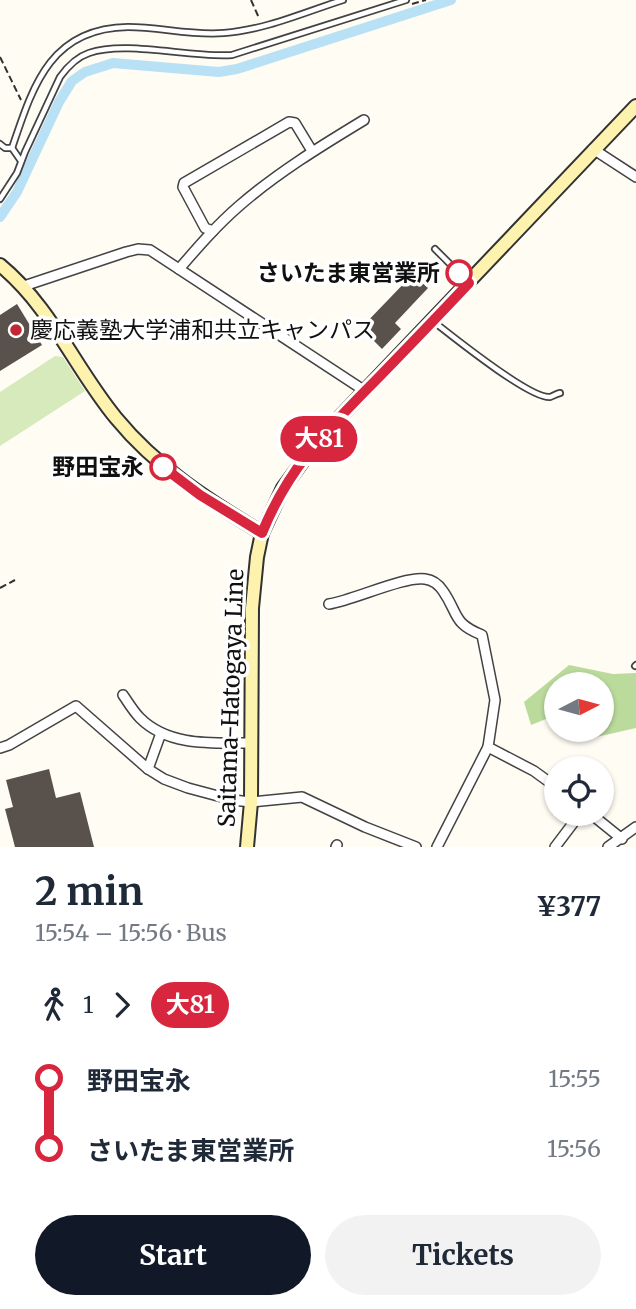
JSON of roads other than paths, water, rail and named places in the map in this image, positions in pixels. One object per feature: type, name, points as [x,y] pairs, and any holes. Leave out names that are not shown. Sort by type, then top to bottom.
[{"type":"main road","name":"Saitama-Hatogaya Line","points":[[247,847],[251,802],[253,583],[262,533],[282,488],[319,439],[636,106]]},
{"type":"main road","points":[[0,265],[24,286],[48,317],[97,393],[137,442],[189,487],[262,533]]},
{"type":"street","points":[[179,269],[212,231],[240,205],[312,152],[364,120]]},
{"type":"street","points":[[212,231],[205,228],[183,187],[184,183],[289,122],[295,123],[312,152]]},
{"type":"street","points":[[593,149],[636,177]]},
{"type":"street","points":[[24,286],[138,249],[150,250],[365,391]]},
{"type":"street","points":[[329,604],[413,580],[429,580],[437,584],[448,599],[458,620],[466,628],[482,635],[495,700],[488,747],[437,847]]},
{"type":"street","points":[[123,695],[140,718],[161,733],[194,742],[252,743]]},
{"type":"street","points":[[0,748],[76,706],[148,769],[164,779],[233,800],[251,802],[302,797],[365,827],[416,847]]},
{"type":"street","points":[[148,769],[161,733]]},
{"type":"street","points":[[488,747],[544,778]]},
{"type":"street","points":[[555,847],[571,826]]},
{"type":"street","points":[[606,826],[622,839]]},
{"type":"street","points":[[608,847],[636,827]]},
{"type":"lane","points":[[12,148],[42,72],[57,53],[72,41],[107,29],[128,27],[222,33],[263,26],[343,0]]},
{"type":"lane","points":[[0,199],[17,173],[60,77],[68,67],[88,53],[121,48],[232,55],[406,0]]},
{"type":"lane","points":[[0,144],[5,148],[12,148]]},
{"type":"lane","points":[[12,148],[21,161]]},
{"type":"lane","points":[[435,249],[469,283]]},
{"type":"lane","points":[[433,321],[501,373],[541,395],[549,397],[560,393]]},
{"type":"waterway","points":[[0,217],[17,192],[59,102],[72,81],[85,72],[113,63],[219,72],[237,69],[451,0]]},
{"type":"place","name":"さいたま東営業所","points":[[459,273]]},
{"type":"place","name":"慶応義塾大学浦和共立キャンパス","points":[[16,330]]},
{"type":"place","name":"野田宝永","points":[[163,467]]}]
